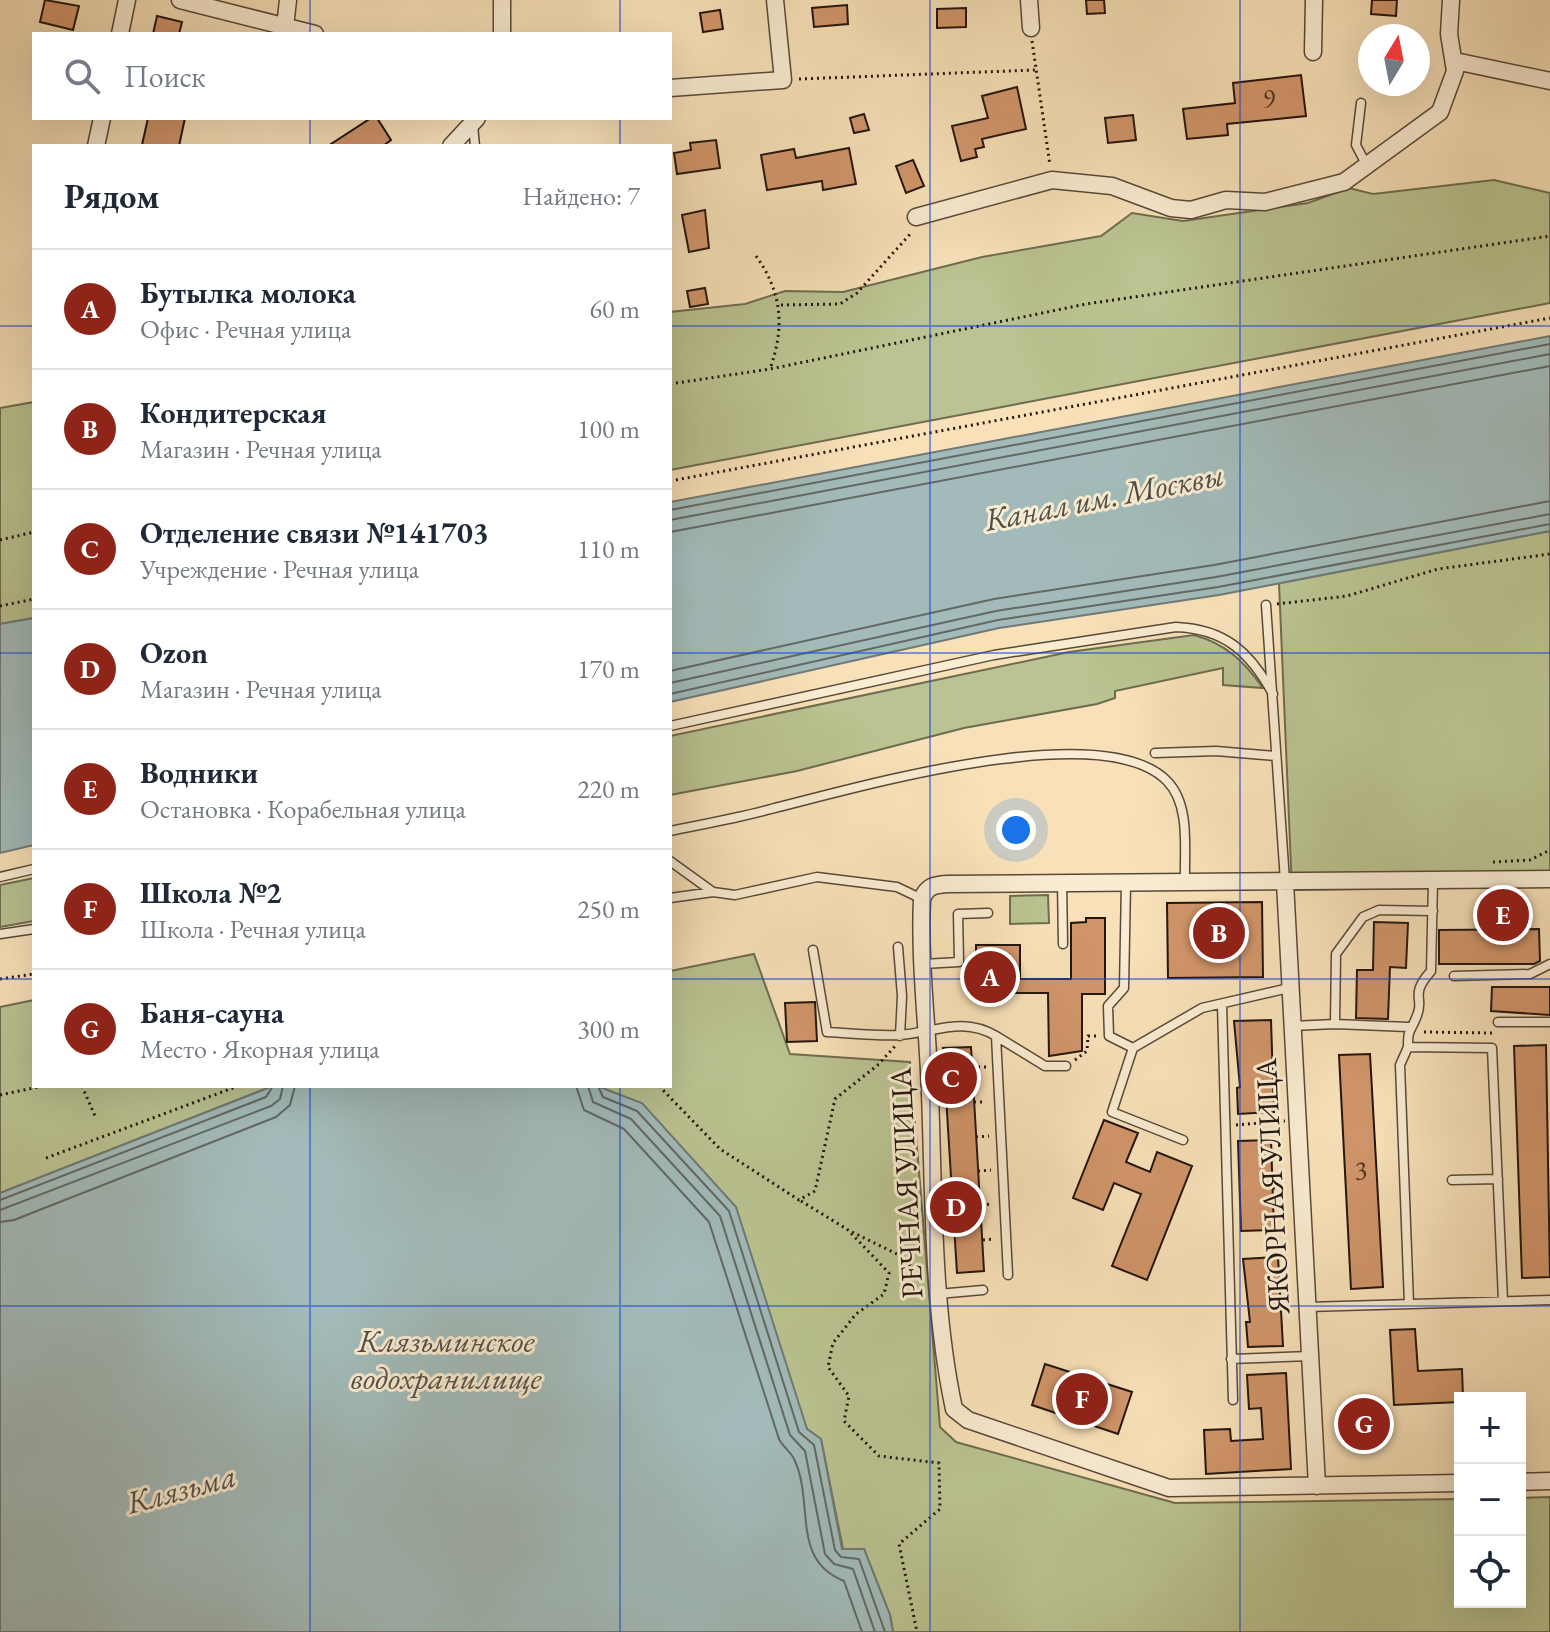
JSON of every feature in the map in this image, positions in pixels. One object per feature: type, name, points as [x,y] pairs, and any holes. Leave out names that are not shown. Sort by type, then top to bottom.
[{"type":"street","points":[[120,32],[127,0]]},
{"type":"street","points":[[180,0],[306,32]]},
{"type":"street","points":[[285,27],[288,0]]},
{"type":"street","points":[[502,0],[502,32]]},
{"type":"street","points":[[672,88],[783,80],[775,0]]},
{"type":"street","points":[[1029,0],[1031,28]]},
{"type":"street","points":[[1313,52],[1314,0]]},
{"type":"street","points":[[916,217],[1052,180],[1112,186],[1171,208],[1191,210],[1226,200],[1265,202],[1319,191],[1344,182],[1434,119],[1454,80],[1455,61],[1449,34],[1451,0]]},
{"type":"street","points":[[1455,61],[1550,81]]},
{"type":"street","points":[[96,144],[102,120]]},
{"type":"street","points":[[453,144],[475,121]]},
{"type":"street","points":[[922,899],[925,891],[933,885],[1550,879]]},
{"type":"street","name":"ЯКОРНАЯ УЛИЦА","points":[[1285,882],[1317,1486]]},
{"type":"street","name":"РЕЧНАЯ УЛИЦА","points":[[922,899],[922,1006],[927,1028],[938,1294],[954,1409],[968,1420],[1169,1488],[1454,1483]]},
{"type":"street","points":[[1526,1482],[1550,1481]]},
{"type":"lane","points":[[1361,103],[1356,145],[1368,167]]},
{"type":"lane","points":[[475,121],[475,144]]},
{"type":"lane","points":[[1266,605],[1285,882]]},
{"type":"lane","points":[[672,726],[994,655],[1176,627],[1199,628],[1220,634],[1239,647],[1257,664],[1273,694]]},
{"type":"lane","points":[[1155,753],[1216,751],[1275,756]]},
{"type":"lane","points":[[672,831],[856,786],[998,759],[1097,755],[1123,758],[1167,781],[1180,802],[1185,881]]},
{"type":"lane","points":[[672,862],[713,892]]},
{"type":"lane","points":[[0,877],[32,869]]},
{"type":"lane","points":[[672,898],[713,892],[735,895],[817,877],[897,887],[922,899]]},
{"type":"lane","points":[[1409,1304],[1400,1065],[1408,1047],[1408,1027],[1417,1017],[1418,986],[1431,971],[1433,881]]},
{"type":"lane","points":[[1062,882],[1063,944]]},
{"type":"lane","points":[[1126,882],[1124,988],[1108,1006],[1109,1036],[1133,1048]]},
{"type":"lane","points":[[1335,1024],[1336,954],[1363,917],[1379,910],[1433,911]]},
{"type":"lane","points":[[922,964],[959,962],[958,914],[988,913]]},
{"type":"lane","points":[[0,934],[32,929]]},
{"type":"lane","points":[[898,947],[902,996],[900,1036]]},
{"type":"lane","points":[[813,950],[827,1032],[900,1036],[927,1028],[977,1027],[1045,1066],[1066,1066]]},
{"type":"lane","points":[[1454,976],[1530,974],[1550,964]]},
{"type":"lane","points":[[1183,1140],[1112,1112],[1133,1048],[1169,1024],[1202,1008],[1289,988]]},
{"type":"lane","points":[[1222,1004],[1233,1400]]},
{"type":"lane","points":[[1498,1022],[1550,1022]]},
{"type":"lane","points":[[1291,1026],[1408,1027]]},
{"type":"lane","points":[[996,1036],[1008,1275]]},
{"type":"lane","points":[[1408,1047],[1492,1048],[1503,1301]]},
{"type":"lane","points":[[1452,1180],[1498,1179]]},
{"type":"lane","points":[[938,1294],[983,1290]]},
{"type":"lane","points":[[1307,1307],[1550,1300]]},
{"type":"lane","points":[[1231,1359],[1310,1356]]},
{"type":"path","points":[[1031,28],[1052,180]]},
{"type":"path","points":[[783,80],[1035,70]]},
{"type":"path","points":[[781,305],[840,304],[857,293],[912,232],[916,217]]},
{"type":"path","points":[[672,384],[770,369],[1086,304],[1550,236]]},
{"type":"path","points":[[756,256],[781,305],[780,336],[770,369]]},
{"type":"path","points":[[672,481],[1550,318]]},
{"type":"path","points":[[0,540],[32,532]]},
{"type":"path","points":[[1266,605],[1347,596],[1438,569],[1519,561],[1550,554]]},
{"type":"path","points":[[0,606],[32,599]]},
{"type":"path","points":[[1486,880],[1486,863],[1530,860],[1550,850]]},
{"type":"path","points":[[0,979],[32,974]]},
{"type":"path","points":[[1408,1027],[1428,1033],[1497,1033]]},
{"type":"path","points":[[799,1200],[815,1191],[835,1099],[879,1064],[900,1036]]},
{"type":"path","points":[[1066,1066],[1087,1051],[1088,1036],[1109,1036]]},
{"type":"path","points":[[0,1095],[33,1088]]},
{"type":"path","points":[[83,1088],[95,1116]]},
{"type":"path","points":[[46,1158],[233,1088]]},
{"type":"path","points":[[661,1088],[720,1149],[847,1229],[901,1256],[938,1294]]},
{"type":"path","points":[[1224,1126],[1296,1121]]},
{"type":"path","points":[[847,1229],[889,1273],[884,1294],[856,1314],[833,1343],[828,1367],[849,1396],[844,1421],[879,1456],[939,1463],[940,1509],[899,1544],[917,1632]]},
{"type":"green space","points":[[1494,180],[1550,193],[1550,303],[672,470],[672,312],[745,304],[785,291],[843,292],[982,257],[1101,236],[1132,213],[1183,221],[1308,203],[1349,188],[1373,194]]},
{"type":"green space","points":[[32,402],[32,618],[0,624],[0,408]]},
{"type":"green space","points":[[1550,531],[1550,887],[1292,890],[1279,583]]},
{"type":"green space","points":[[1194,635],[1216,643],[1233,655],[1263,688],[1223,685],[1223,668],[1115,691],[1115,698],[1097,704],[964,728],[797,771],[672,795],[672,736],[1069,652]]},
{"type":"green space","points":[[32,878],[32,921],[0,927],[0,885]]},
{"type":"green space","points":[[1048,895],[1049,923],[1010,924],[1010,896]]},
{"type":"green space","points":[[754,954],[790,1054],[910,1062],[940,1427],[956,1442],[1175,1503],[1454,1499],[1454,1608],[1526,1608],[1526,1498],[1550,1497],[1550,1632],[893,1632],[890,1615],[864,1549],[843,1549],[821,1439],[807,1429],[642,1104],[602,1088],[672,1088],[672,971]]},
{"type":"green space","points":[[32,1000],[32,1088],[268,1088],[0,1193],[0,1007]]},
{"type":"water","name":"Канал им. Москвы","points":[[1550,336],[1550,531],[1219,595],[999,628],[672,702],[672,502]]},
{"type":"water","points":[[32,618],[32,845],[0,853],[0,624]]},
{"type":"water","name":"Клязьминское водохранилище","points":[[268,1088],[602,1088],[642,1103],[736,1207],[807,1429],[821,1439],[842,1549],[864,1549],[890,1615],[893,1632],[0,1632],[0,1193]]},
{"type":"building","points":[[45,0],[79,6],[73,30],[40,22]]},
{"type":"building","points":[[1086,0],[1104,0],[1105,13],[1087,14]]},
{"type":"building","points":[[1372,0],[1397,0],[1396,16],[1371,14]]},
{"type":"building","points":[[847,5],[848,24],[814,27],[812,8]]},
{"type":"building","points":[[966,8],[966,27],[937,28],[937,9]]},
{"type":"building","points":[[720,10],[723,29],[703,32],[700,13]]},
{"type":"building","points":[[157,16],[182,22],[180,32],[153,32]]},
{"type":"building","points":[[1301,75],[1306,116],[1227,124],[1228,135],[1187,139],[1183,109],[1235,103],[1233,83]]},
{"type":"building","points":[[1017,87],[1026,129],[982,139],[984,147],[975,149],[977,157],[961,161],[952,126],[988,118],[982,96]]},
{"type":"building","points":[[864,114],[869,130],[854,133],[850,118]]},
{"type":"building","points":[[1133,115],[1136,140],[1108,143],[1105,118]]},
{"type":"building","points":[[148,120],[185,120],[179,144],[142,144]]},
{"type":"building","points":[[368,120],[378,120],[391,140],[386,144],[331,144]]},
{"type":"building","points":[[716,140],[720,168],[677,174],[674,153],[691,150],[690,143]]},
{"type":"building","points":[[849,148],[856,184],[823,190],[822,181],[767,190],[761,155],[794,149],[796,158]]},
{"type":"building","points":[[913,160],[924,186],[906,193],[896,166]]},
{"type":"building","points":[[705,210],[709,248],[689,252],[682,215]]},
{"type":"building","points":[[705,288],[708,304],[690,307],[687,291]]},
{"type":"building","points":[[1262,902],[1263,977],[1168,978],[1167,903]]},
{"type":"building","points":[[1086,918],[1105,918],[1105,994],[1082,994],[1082,1051],[1049,1056],[1048,993],[976,993],[976,945],[1020,945],[1020,979],[1071,979],[1071,923],[1086,922]]},
{"type":"building","points":[[1374,922],[1408,923],[1406,968],[1390,967],[1388,1019],[1356,1018],[1357,970],[1373,970]]},
{"type":"building","points":[[1539,929],[1540,961],[1534,964],[1439,964],[1439,930]]},
{"type":"building","points":[[1492,987],[1550,987],[1550,1015],[1491,1011]]},
{"type":"building","points":[[815,1002],[817,1041],[787,1042],[785,1003]]},
{"type":"building","points":[[1271,1020],[1274,1112],[1238,1114],[1237,1088],[1240,1087],[1234,1021]]},
{"type":"building","points":[[1546,1045],[1550,1277],[1522,1278],[1514,1046]]},
{"type":"building","points":[[971,1047],[984,1271],[957,1273],[943,1048]]},
{"type":"building","points":[[1370,1054],[1383,1287],[1351,1289],[1339,1055]]},
{"type":"building","points":[[1104,1120],[1138,1133],[1126,1162],[1150,1172],[1157,1152],[1192,1166],[1147,1280],[1112,1266],[1141,1194],[1114,1183],[1103,1210],[1073,1198]]},
{"type":"building","points":[[1271,1140],[1274,1230],[1241,1231],[1238,1141]]},
{"type":"building","points":[[1278,1257],[1283,1346],[1248,1347],[1246,1322],[1250,1322],[1243,1259]]},
{"type":"building","points":[[1415,1329],[1418,1371],[1462,1369],[1463,1392],[1454,1392],[1454,1402],[1394,1405],[1390,1330]]},
{"type":"building","points":[[1045,1364],[1132,1392],[1118,1434],[1032,1405]]},
{"type":"building","points":[[1286,1373],[1291,1469],[1206,1474],[1204,1430],[1230,1429],[1231,1441],[1263,1439],[1261,1408],[1249,1409],[1247,1375]]},
{"type":"building","points":[[1379,1403],[1381,1443],[1349,1445],[1347,1404]]},
{"type":"place","name":"Водники","points":[[1503,915]]},
{"type":"place","name":"Кондитерская","points":[[1219,933]]},
{"type":"place","name":"Бутылка молока","points":[[990,977]]},
{"type":"place","name":"Отделение связи №141703","points":[[951,1078]]},
{"type":"place","name":"Ozon","points":[[956,1207]]},
{"type":"place","name":"Школа №2","points":[[1082,1399]]},
{"type":"place","name":"Баня-сауна","points":[[1364,1424]]},
{"type":"water label","name":"Клязьма","points":[[181,1489]]}]
